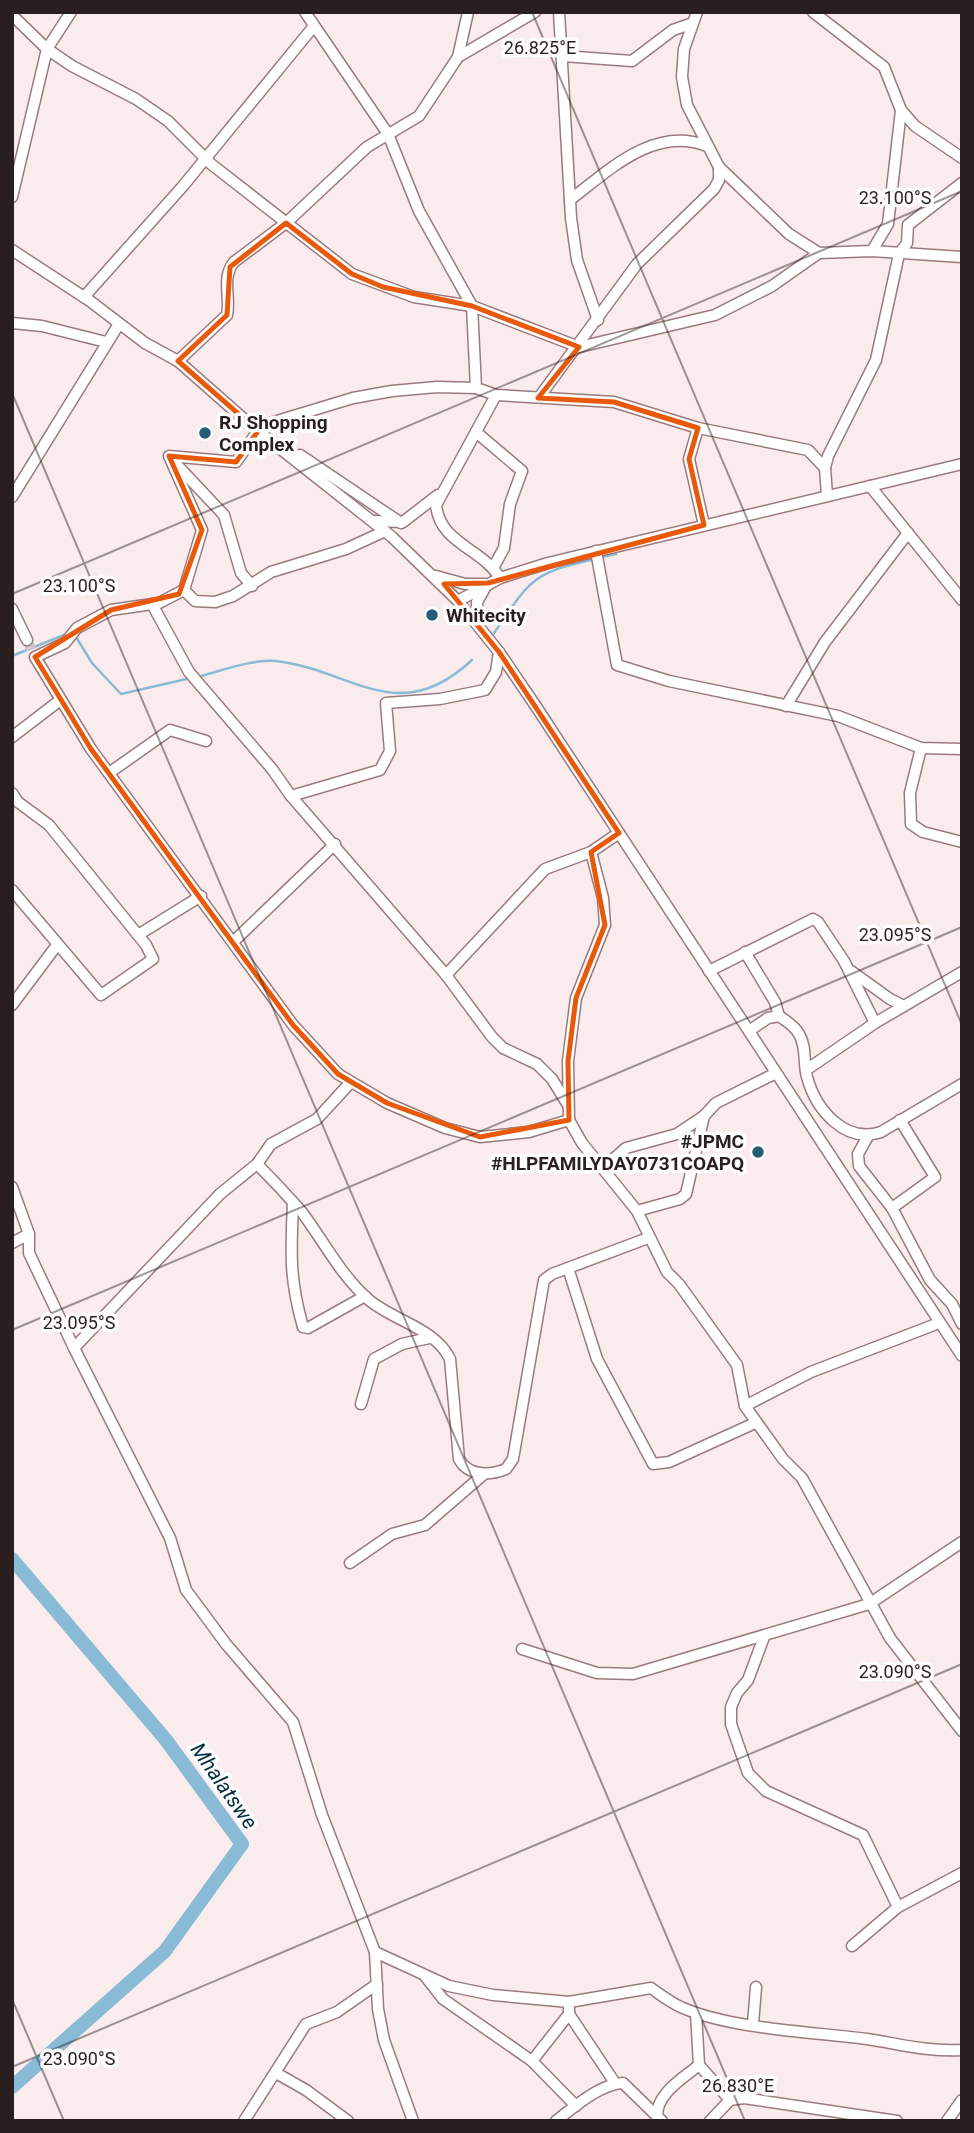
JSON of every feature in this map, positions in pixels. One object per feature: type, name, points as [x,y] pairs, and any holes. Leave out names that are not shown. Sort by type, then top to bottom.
[{"type":"street","points":[[12,197],[47,49],[71,12]]},
{"type":"street","points":[[305,12],[388,134],[419,211],[472,306],[476,388]]},
{"type":"street","points":[[178,361],[227,315],[226,291],[230,268],[286,223],[367,147],[428,107],[458,57],[468,12]]},
{"type":"street","points":[[458,57],[534,12]]},
{"type":"street","points":[[559,12],[570,200],[577,260],[598,320]]},
{"type":"street","points":[[813,12],[884,67],[901,110],[915,126],[962,158]]},
{"type":"street","points":[[12,15],[47,49],[168,121],[205,157],[352,274],[414,297],[472,306],[579,347],[715,314],[772,286],[819,253]]},
{"type":"street","points":[[563,56],[632,61],[673,30],[695,18]]},
{"type":"street","points":[[695,18],[684,49],[682,77],[687,105],[719,167],[796,240],[819,253],[872,251],[962,257]]},
{"type":"street","points":[[84,297],[183,186],[314,26]]},
{"type":"street","points":[[872,251],[888,224],[901,110]]},
{"type":"street","points":[[570,200],[619,163],[644,150],[676,139],[707,146]]},
{"type":"street","points":[[540,396],[579,347],[637,264],[714,189],[719,180],[719,167]]},
{"type":"street","points":[[827,495],[825,468],[833,442],[880,350],[899,254],[907,243],[908,225],[916,216],[962,183]]},
{"type":"street","points":[[12,250],[84,297],[145,343],[178,361],[258,431],[385,531],[458,601],[499,652],[939,1323],[960,1350]]},
{"type":"street","points":[[12,323],[42,326],[106,342]]},
{"type":"street","points":[[12,497],[119,324]]},
{"type":"street","points":[[401,523],[257,427],[353,398],[404,389],[476,388],[496,395],[614,402],[698,428],[812,452],[833,442]]},
{"type":"street","points":[[496,395],[440,493],[436,505],[437,518],[443,531],[493,568],[500,578]]},
{"type":"street","points":[[698,428],[689,458],[704,525]]},
{"type":"street","points":[[169,456],[236,462],[258,431]]},
{"type":"street","points":[[476,432],[522,471],[510,504],[504,548],[493,568]]},
{"type":"street","points":[[812,452],[825,468]]},
{"type":"street","points":[[169,456],[224,515],[241,573],[252,586]]},
{"type":"street","points":[[169,456],[202,530],[184,590],[152,604],[111,610],[77,628],[65,643],[36,657],[60,701],[293,1025],[327,1063],[350,1083],[387,1103],[445,1128],[480,1137],[516,1134],[569,1120]]},
{"type":"street","points":[[458,601],[500,578],[596,551],[962,464]]},
{"type":"street","points":[[870,486],[962,600]]},
{"type":"street","points":[[373,521],[401,523],[440,493]]},
{"type":"street","points":[[184,590],[195,601],[204,603],[233,596],[271,572],[346,549],[385,531]]},
{"type":"street","points":[[786,706],[825,642],[908,533]]},
{"type":"street","points":[[596,551],[617,665],[668,681],[838,716],[921,748],[962,749]]},
{"type":"street","points":[[432,574],[465,584],[488,583]]},
{"type":"street","points":[[478,626],[477,602],[488,583]]},
{"type":"street","points":[[152,604],[188,672],[446,975],[492,1037],[503,1048],[537,1065],[552,1079],[569,1107]]},
{"type":"street","points":[[12,609],[27,640]]},
{"type":"street","points":[[291,796],[380,771],[390,751],[386,704],[440,699],[485,690],[496,672],[499,652]]},
{"type":"street","points":[[12,737],[60,701]]},
{"type":"street","points":[[109,772],[170,730],[205,741]]},
{"type":"street","points":[[921,748],[910,793],[911,824],[923,832],[962,842]]},
{"type":"street","points":[[12,793],[18,802],[49,825],[138,935],[153,959],[104,995],[97,992],[12,890]]},
{"type":"street","points":[[446,975],[545,869],[591,852],[619,833]]},
{"type":"street","points":[[233,942],[335,844]]},
{"type":"street","points":[[591,852],[603,898],[605,925],[576,998],[568,1061],[569,1120],[637,1211],[667,1272],[679,1284],[737,1365],[744,1406],[802,1478],[890,1638],[962,1731]]},
{"type":"street","points":[[138,935],[201,896]]},
{"type":"street","points":[[709,971],[813,919],[818,922],[847,967],[875,1024]]},
{"type":"street","points":[[12,1005],[57,945]]},
{"type":"street","points":[[745,952],[775,1002],[779,1016],[800,1034],[806,1070],[820,1105],[848,1132],[868,1136],[962,1084]]},
{"type":"street","points":[[847,967],[890,999],[904,1006]]},
{"type":"street","points":[[806,1070],[875,1024],[962,972]]},
{"type":"street","points":[[749,1031],[768,1018],[779,1016]]},
{"type":"street","points":[[603,1168],[626,1148],[677,1135],[704,1116],[716,1103],[776,1073]]},
{"type":"street","points":[[74,1348],[220,1194],[257,1164],[271,1144],[317,1119],[350,1083]]},
{"type":"street","points":[[637,1211],[680,1199],[686,1194],[704,1116]]},
{"type":"street","points":[[892,1208],[935,1177],[900,1120]]},
{"type":"street","points":[[868,1136],[857,1160],[892,1208],[930,1280],[952,1304],[962,1324]]},
{"type":"street","points":[[257,1164],[293,1202],[329,1255],[365,1296],[446,1352],[450,1359],[459,1458],[467,1469],[484,1474]]},
{"type":"street","points":[[12,1187],[29,1234],[29,1253],[170,1538],[186,1590],[226,1644],[293,1722],[322,1815],[375,1952],[384,2040],[413,2121]]},
{"type":"street","points":[[293,1202],[289,1239],[293,1290],[303,1327],[308,1328],[365,1296]]},
{"type":"street","points":[[12,1242],[29,1234]]},
{"type":"street","points":[[350,1563],[392,1534],[425,1525],[484,1474],[506,1469],[513,1459],[544,1280],[568,1268],[649,1238]]},
{"type":"street","points":[[568,1268],[597,1359],[653,1464],[668,1462],[755,1423]]},
{"type":"street","points":[[744,1406],[811,1372],[939,1323]]},
{"type":"street","points":[[361,1404],[374,1359],[402,1344],[429,1338]]},
{"type":"street","points":[[522,1649],[597,1673],[633,1674],[869,1604],[962,1542]]},
{"type":"street","points":[[764,1637],[748,1680],[737,1693],[731,1707],[731,1724],[748,1773],[766,1791],[863,1835],[898,1907]]},
{"type":"street","points":[[852,1946],[898,1907],[962,1873]]},
{"type":"street","points":[[375,1952],[462,1991],[569,2002],[651,1988],[696,2013],[753,2024],[868,2039],[917,2050],[962,2050]]},
{"type":"street","points":[[424,1975],[443,1999],[532,2061],[576,2106]]},
{"type":"street","points":[[244,2121],[306,2024],[337,2012],[377,1984]]},
{"type":"street","points":[[753,2024],[757,1987]]},
{"type":"street","points":[[569,2002],[569,2014],[615,2083],[627,2086],[660,2119]]},
{"type":"street","points":[[696,2013],[699,2065],[730,2100]]},
{"type":"street","points":[[532,2061],[569,2014]]},
{"type":"street","points":[[660,2119],[657,2107],[661,2098],[699,2065]]},
{"type":"street","points":[[276,2073],[306,2090],[348,2121]]},
{"type":"street","points":[[556,2121],[615,2083]]},
{"type":"street","points":[[710,2121],[730,2100],[752,2098],[897,2121]]},
{"type":"street","points":[[947,2121],[962,2099]]},
{"type":"highlighted area","points":[[286,223],[352,274],[383,287],[472,306],[579,347],[538,398],[614,402],[698,428],[689,459],[704,525],[488,583],[444,584],[499,652],[619,833],[591,852],[605,925],[576,998],[568,1061],[569,1120],[480,1137],[387,1103],[338,1074],[293,1025],[91,749],[35,657],[111,610],[179,594],[202,530],[169,456],[236,462],[258,431],[178,361],[227,315],[230,267]]},
{"type":"waterway","points":[[602,557],[616,554]]},
{"type":"waterway","points":[[492,636],[532,583],[556,569],[596,559]]},
{"type":"waterway","points":[[12,656],[64,635]]},
{"type":"waterway","points":[[76,637],[92,663],[121,694],[191,678]]},
{"type":"waterway","points":[[197,677],[247,664],[276,661],[303,666],[375,690],[398,693],[421,691],[445,680],[472,660]]},
{"type":"waterway","name":"Mhalatswe","points":[[12,1559],[166,1740],[242,1844],[165,1951],[12,2087]]},
{"type":"tunnel","points":[[27,640],[35,657]]},
{"type":"place","name":"RJ Shopping Complex","points":[[205,433]]},
{"type":"place","name":"Whitecity","points":[[432,615]]},
{"type":"place","name":"#JPMC #HLPFAMILYDAY0731COAPQ","points":[[758,1152]]}]
